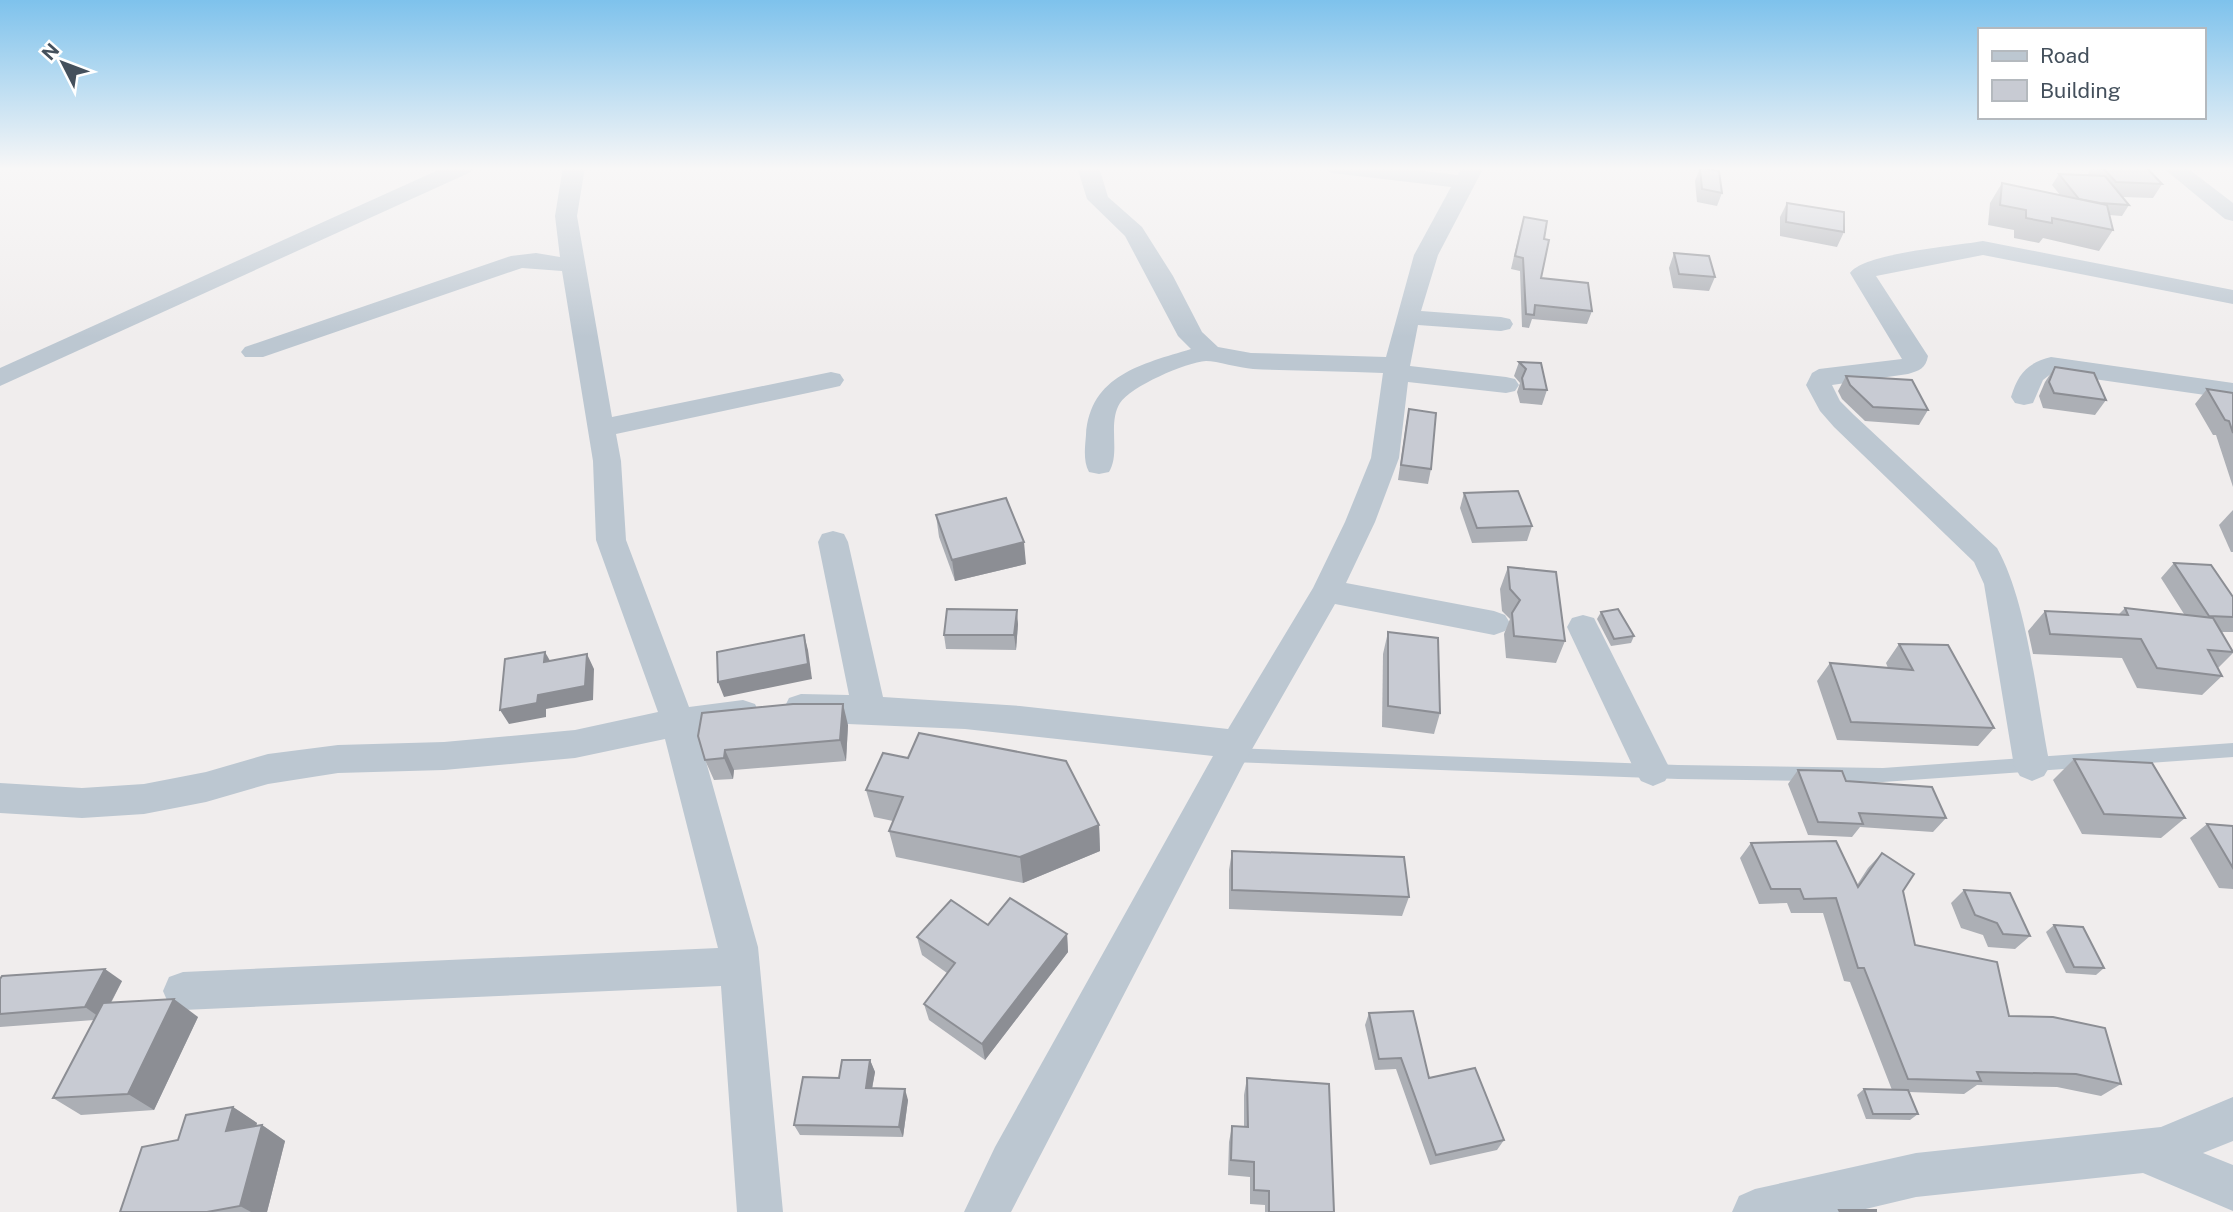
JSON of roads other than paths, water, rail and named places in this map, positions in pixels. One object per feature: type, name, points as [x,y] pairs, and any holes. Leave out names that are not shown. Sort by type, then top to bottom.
[{"type":"street","points":[[0,377],[338,224]]},
{"type":"street","points":[[567,224],[607,461],[611,540],[678,722],[738,947],[760,1212]]},
{"type":"street","points":[[1125,224],[1134,232],[1156,267],[1191,337],[1209,352],[1222,358],[1397,369],[1506,386]]},
{"type":"street","points":[[987,1212],[1010,1163],[1235,750],[1327,591],[1360,522],[1385,458],[1397,369],[1408,317],[1426,255],[1443,224]]},
{"type":"street","points":[[2032,766],[1999,584],[1986,556],[1844,421],[1829,405],[1819,385],[1821,379],[1828,375],[1908,366],[1914,362],[1915,356],[1862,273],[1877,266],[1983,248],[2233,297]]},
{"type":"street","points":[[254,352],[519,261],[536,260],[573,266]]},
{"type":"street","points":[[1408,317],[1502,324]]},
{"type":"street","points":[[1099,465],[1103,409],[1117,391],[1156,369],[1209,352]]},
{"type":"street","points":[[2024,397],[2032,374],[2037,369],[2051,365],[2233,391]]},
{"type":"street","points":[[601,428],[831,380]]},
{"type":"street","points":[[832,542],[869,708]]},
{"type":"street","points":[[1327,591],[1494,623]]},
{"type":"street","points":[[1583,626],[1654,771]]},
{"type":"street","points":[[0,798],[82,803],[144,799],[206,787],[268,769],[338,760],[444,756],[575,744],[678,722],[800,708],[869,708],[1126,729],[1235,750]]},
{"type":"street","points":[[183,991],[740,966]]},
{"type":"street","points":[[1755,1212],[1916,1175],[2146,1152],[2161,1149],[2233,1119]]},
{"type":"street","points":[[2146,1152],[2233,1188]]},
{"type":"lane","points":[[1235,750],[1654,771],[1883,775],[2233,750]]}]
